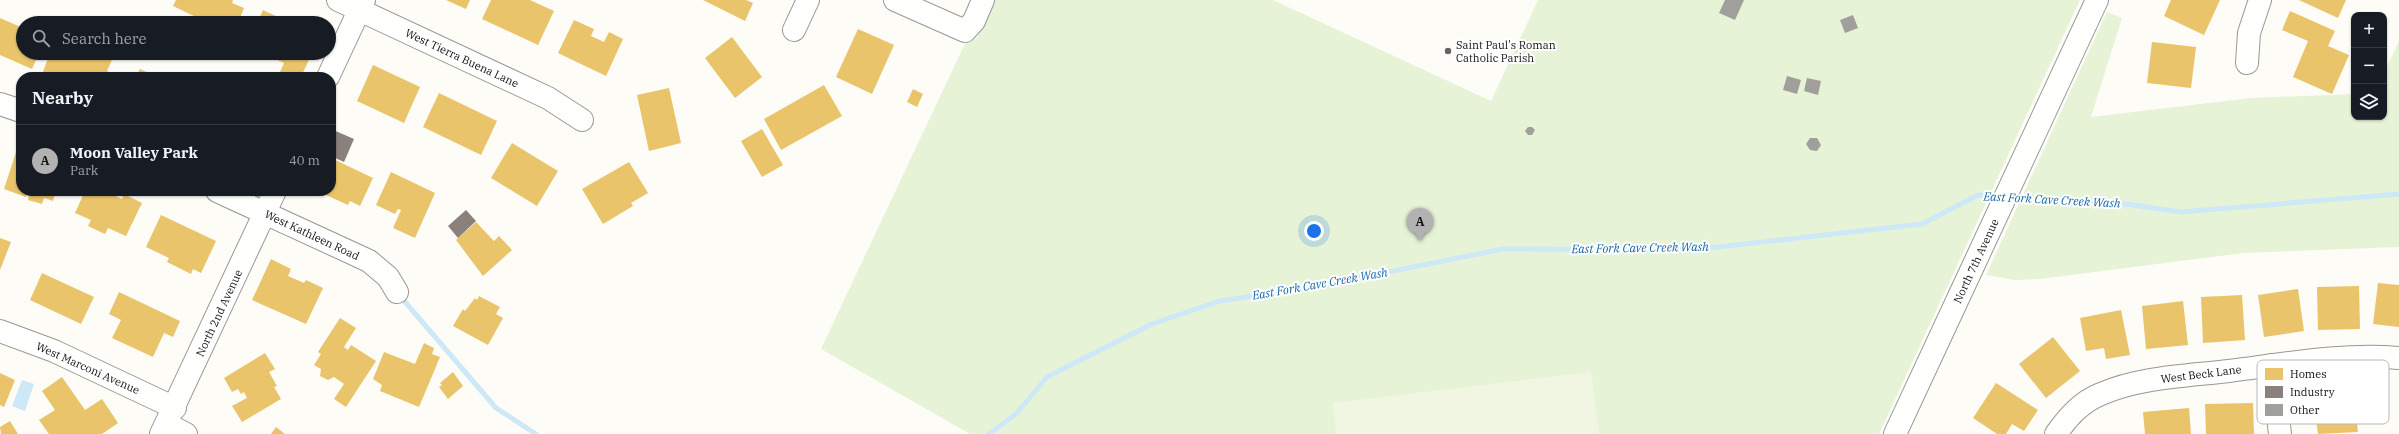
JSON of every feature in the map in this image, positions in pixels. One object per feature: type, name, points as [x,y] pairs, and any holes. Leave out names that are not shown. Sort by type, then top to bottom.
[{"type":"street","name":"West Tierra Buena Lane","points":[[338,0],[362,5],[548,98],[582,120]]},
{"type":"street","points":[[794,30],[808,0]]},
{"type":"street","points":[[895,0],[965,31],[974,21],[983,0]]},
{"type":"street","name":"North 7th Avenue","points":[[1894,434],[2097,0]]},
{"type":"street","points":[[2248,63],[2249,33],[2260,0]]},
{"type":"street","points":[[330,72],[362,5]]},
{"type":"street","points":[[0,104],[16,109]]},
{"type":"street","name":"West Kathleen Road","points":[[228,196],[369,261],[388,277],[397,292]]},
{"type":"street","name":"North 2nd Avenue","points":[[167,422],[273,196]]},
{"type":"street","name":"West Marconi Avenue","points":[[0,331],[54,352],[186,434]]},
{"type":"street","name":"West Beck Lane","points":[[2327,360],[2360,357],[2399,358]]},
{"type":"street","name":"West Beck Lane","points":[[2056,434],[2065,422],[2081,406],[2100,394],[2123,386],[2155,380],[2257,367]]},
{"type":"street","points":[[2279,424],[2280,434]]},
{"type":"green space","points":[[995,0],[1273,0],[1491,101],[1538,0],[2080,0],[1879,434],[970,434],[821,349],[961,52],[965,44],[977,38]]},
{"type":"green space","points":[[2107,12],[2122,18],[2091,117],[2251,98],[2351,94],[2351,120],[2387,120],[2387,67],[2399,41],[2399,247],[2243,253],[2040,279],[2015,280],[1986,275]]},
{"type":"green space","points":[[1591,372],[1599,434],[1336,434],[1333,403]]},
{"type":"water","points":[[22,380],[34,384],[25,411],[12,406]]},
{"type":"building: Homes","points":[[176,0],[233,0],[232,3],[244,8],[241,16],[194,16],[173,6]]},
{"type":"building: Homes","points":[[446,0],[470,0],[466,9]]},
{"type":"building: Homes","points":[[491,0],[530,0],[554,11],[538,45],[482,19]]},
{"type":"building: Homes","points":[[703,0],[746,0],[753,3],[745,21]]},
{"type":"building: Homes","points":[[2171,0],[2220,0],[2204,35],[2164,16]]},
{"type":"building: Homes","points":[[2299,0],[2346,0],[2338,18]]},
{"type":"building: Homes","points":[[263,10],[276,16],[260,16]]},
{"type":"building: Homes","points":[[2290,11],[2335,31],[2328,46],[2349,55],[2332,94],[2293,77],[2308,41],[2282,30]]},
{"type":"building: Homes","points":[[0,18],[16,25],[16,60],[36,60],[32,69],[0,55]]},
{"type":"building: Homes","points":[[574,20],[594,29],[591,36],[604,42],[609,32],[623,39],[606,76],[558,53]]},
{"type":"building: Homes","points":[[858,29],[894,45],[872,94],[836,77]]},
{"type":"building: Homes","points":[[732,37],[762,77],[735,98],[705,58]]},
{"type":"building: Homes","points":[[2152,42],[2196,47],[2191,88],[2147,83]]},
{"type":"building: Homes","points":[[47,60],[112,60],[107,71],[109,72],[43,72]]},
{"type":"building: Homes","points":[[277,60],[309,60],[303,72],[280,72],[284,63]]},
{"type":"building: Homes","points":[[373,65],[420,87],[404,123],[357,101]]},
{"type":"building: Homes","points":[[140,69],[147,72],[138,72]]},
{"type":"building: Homes","points":[[824,85],[842,116],[781,150],[764,119]]},
{"type":"building: Homes","points":[[669,88],[681,143],[649,151],[637,95]]},
{"type":"building: Homes","points":[[913,89],[923,94],[917,107],[907,102]]},
{"type":"building: Homes","points":[[439,93],[497,121],[481,155],[423,127]]},
{"type":"building: Homes","points":[[762,129],[783,165],[762,177],[741,141]]},
{"type":"building: Homes","points":[[512,143],[558,171],[537,206],[491,178]]},
{"type":"building: Homes","points":[[16,152],[16,193],[4,189]]},
{"type":"building: Homes","points":[[336,160],[373,178],[360,206],[350,201],[348,205],[328,196],[336,196]]},
{"type":"building: Homes","points":[[629,162],[648,193],[631,203],[633,206],[603,224],[582,189]]},
{"type":"building: Homes","points":[[391,172],[435,193],[415,238],[393,228],[401,210],[398,209],[395,214],[376,205]]},
{"type":"building: Homes","points":[[29,196],[54,196],[53,201],[44,198],[42,204],[28,200]]},
{"type":"building: Homes","points":[[83,196],[115,196],[122,199],[123,196],[128,196],[142,203],[126,236],[108,228],[105,234],[88,226],[91,220],[75,213]]},
{"type":"building: Homes","points":[[161,215],[216,241],[201,273],[193,269],[191,274],[167,262],[169,258],[146,247]]},
{"type":"building: Homes","points":[[476,222],[494,241],[499,236],[512,250],[483,276],[456,240]]},
{"type":"building: Homes","points":[[0,238],[11,242],[0,270]]},
{"type":"building: Homes","points":[[271,259],[291,269],[288,276],[304,283],[306,280],[323,288],[306,324],[252,300]]},
{"type":"building: Homes","points":[[42,273],[94,297],[81,324],[30,300]]},
{"type":"building: Homes","points":[[2378,283],[2399,285],[2399,327],[2373,324]]},
{"type":"building: Homes","points":[[2359,286],[2360,329],[2318,330],[2317,287]]},
{"type":"building: Homes","points":[[2298,289],[2304,331],[2264,337],[2258,295]]},
{"type":"building: Homes","points":[[119,292],[180,321],[173,337],[164,333],[153,357],[112,338],[121,320],[109,314]]},
{"type":"building: Homes","points":[[2242,295],[2245,340],[2203,343],[2201,297]]},
{"type":"building: Homes","points":[[479,296],[500,307],[496,314],[503,318],[488,345],[453,326],[463,309],[465,311],[475,298],[477,300]]},
{"type":"building: Homes","points":[[2183,301],[2188,345],[2146,349],[2142,306]]},
{"type":"building: Homes","points":[[2121,310],[2130,355],[2106,359],[2104,348],[2086,351],[2080,318]]},
{"type":"building: Homes","points":[[340,318],[356,328],[344,347],[348,350],[351,345],[376,361],[346,407],[334,399],[344,384],[334,377],[328,380],[320,376],[321,369],[314,365],[321,354],[318,352]]},
{"type":"building: Homes","points":[[2053,337],[2080,371],[2046,398],[2019,364]]},
{"type":"building: Homes","points":[[424,343],[434,348],[432,354],[440,357],[419,407],[380,391],[382,385],[373,379],[384,352],[415,364]]},
{"type":"building: Homes","points":[[265,353],[275,369],[269,372],[277,386],[274,387],[281,399],[242,422],[232,406],[247,398],[244,392],[241,394],[238,389],[232,392],[224,378]]},
{"type":"building: Homes","points":[[453,372],[463,386],[448,399],[439,387],[442,385],[440,383]]},
{"type":"building: Homes","points":[[0,373],[15,380],[4,407],[0,405]]},
{"type":"building: Homes","points":[[62,377],[85,410],[102,399],[118,423],[102,434],[49,434],[39,420],[55,410],[42,391]]},
{"type":"building: Homes","points":[[1996,383],[2038,410],[2024,431],[2012,424],[2006,434],[1997,434],[1973,418]]},
{"type":"building: Homes","points":[[2253,403],[2254,434],[2206,434],[2205,404]]},
{"type":"building: Homes","points":[[2189,408],[2191,434],[2145,434],[2143,412]]},
{"type":"building: Homes","points":[[10,421],[18,434],[1,434],[0,427]]},
{"type":"building: Homes","points":[[2317,424],[2357,424],[2358,432],[2318,434]]},
{"type":"building: Homes","points":[[276,427],[285,434],[271,434]]},
{"type":"building: Industry","points":[[336,131],[354,139],[344,162],[336,158]]},
{"type":"building: Industry","points":[[466,210],[476,221],[458,238],[448,226]]},
{"type":"building: Other","points":[[1725,0],[1744,0],[1735,20],[1719,13]]},
{"type":"building: Other","points":[[1853,15],[1858,28],[1845,33],[1840,20]]},
{"type":"building: Other","points":[[1787,76],[1801,80],[1797,94],[1783,90]]},
{"type":"building: Other","points":[[1807,78],[1821,81],[1818,95],[1804,91]]},
{"type":"building: Other","points":[[1528,127],[1532,127],[1535,130],[1532,135],[1528,135],[1525,131]]},
{"type":"building: Other","points":[[1810,138],[1817,138],[1821,145],[1817,151],[1810,150],[1806,144]]},
{"type":"waterway","name":"East Fork Cave Creek Wash","points":[[2012,196],[2126,204],[2181,212],[2399,194]]},
{"type":"waterway","name":"East Fork Cave Creek Wash","points":[[989,434],[1016,414],[1047,377],[1152,324],[1220,301],[1313,287],[1503,249],[1691,250],[1922,224],[1978,195],[2000,196]]},
{"type":"waterway","points":[[400,296],[496,408],[536,434]]},
{"type":"place","name":"Saint Paul's Roman Catholic Parish","points":[[1448,51]]},
{"type":"place","name":"Moon Valley Park","points":[[1420,241]]}]
